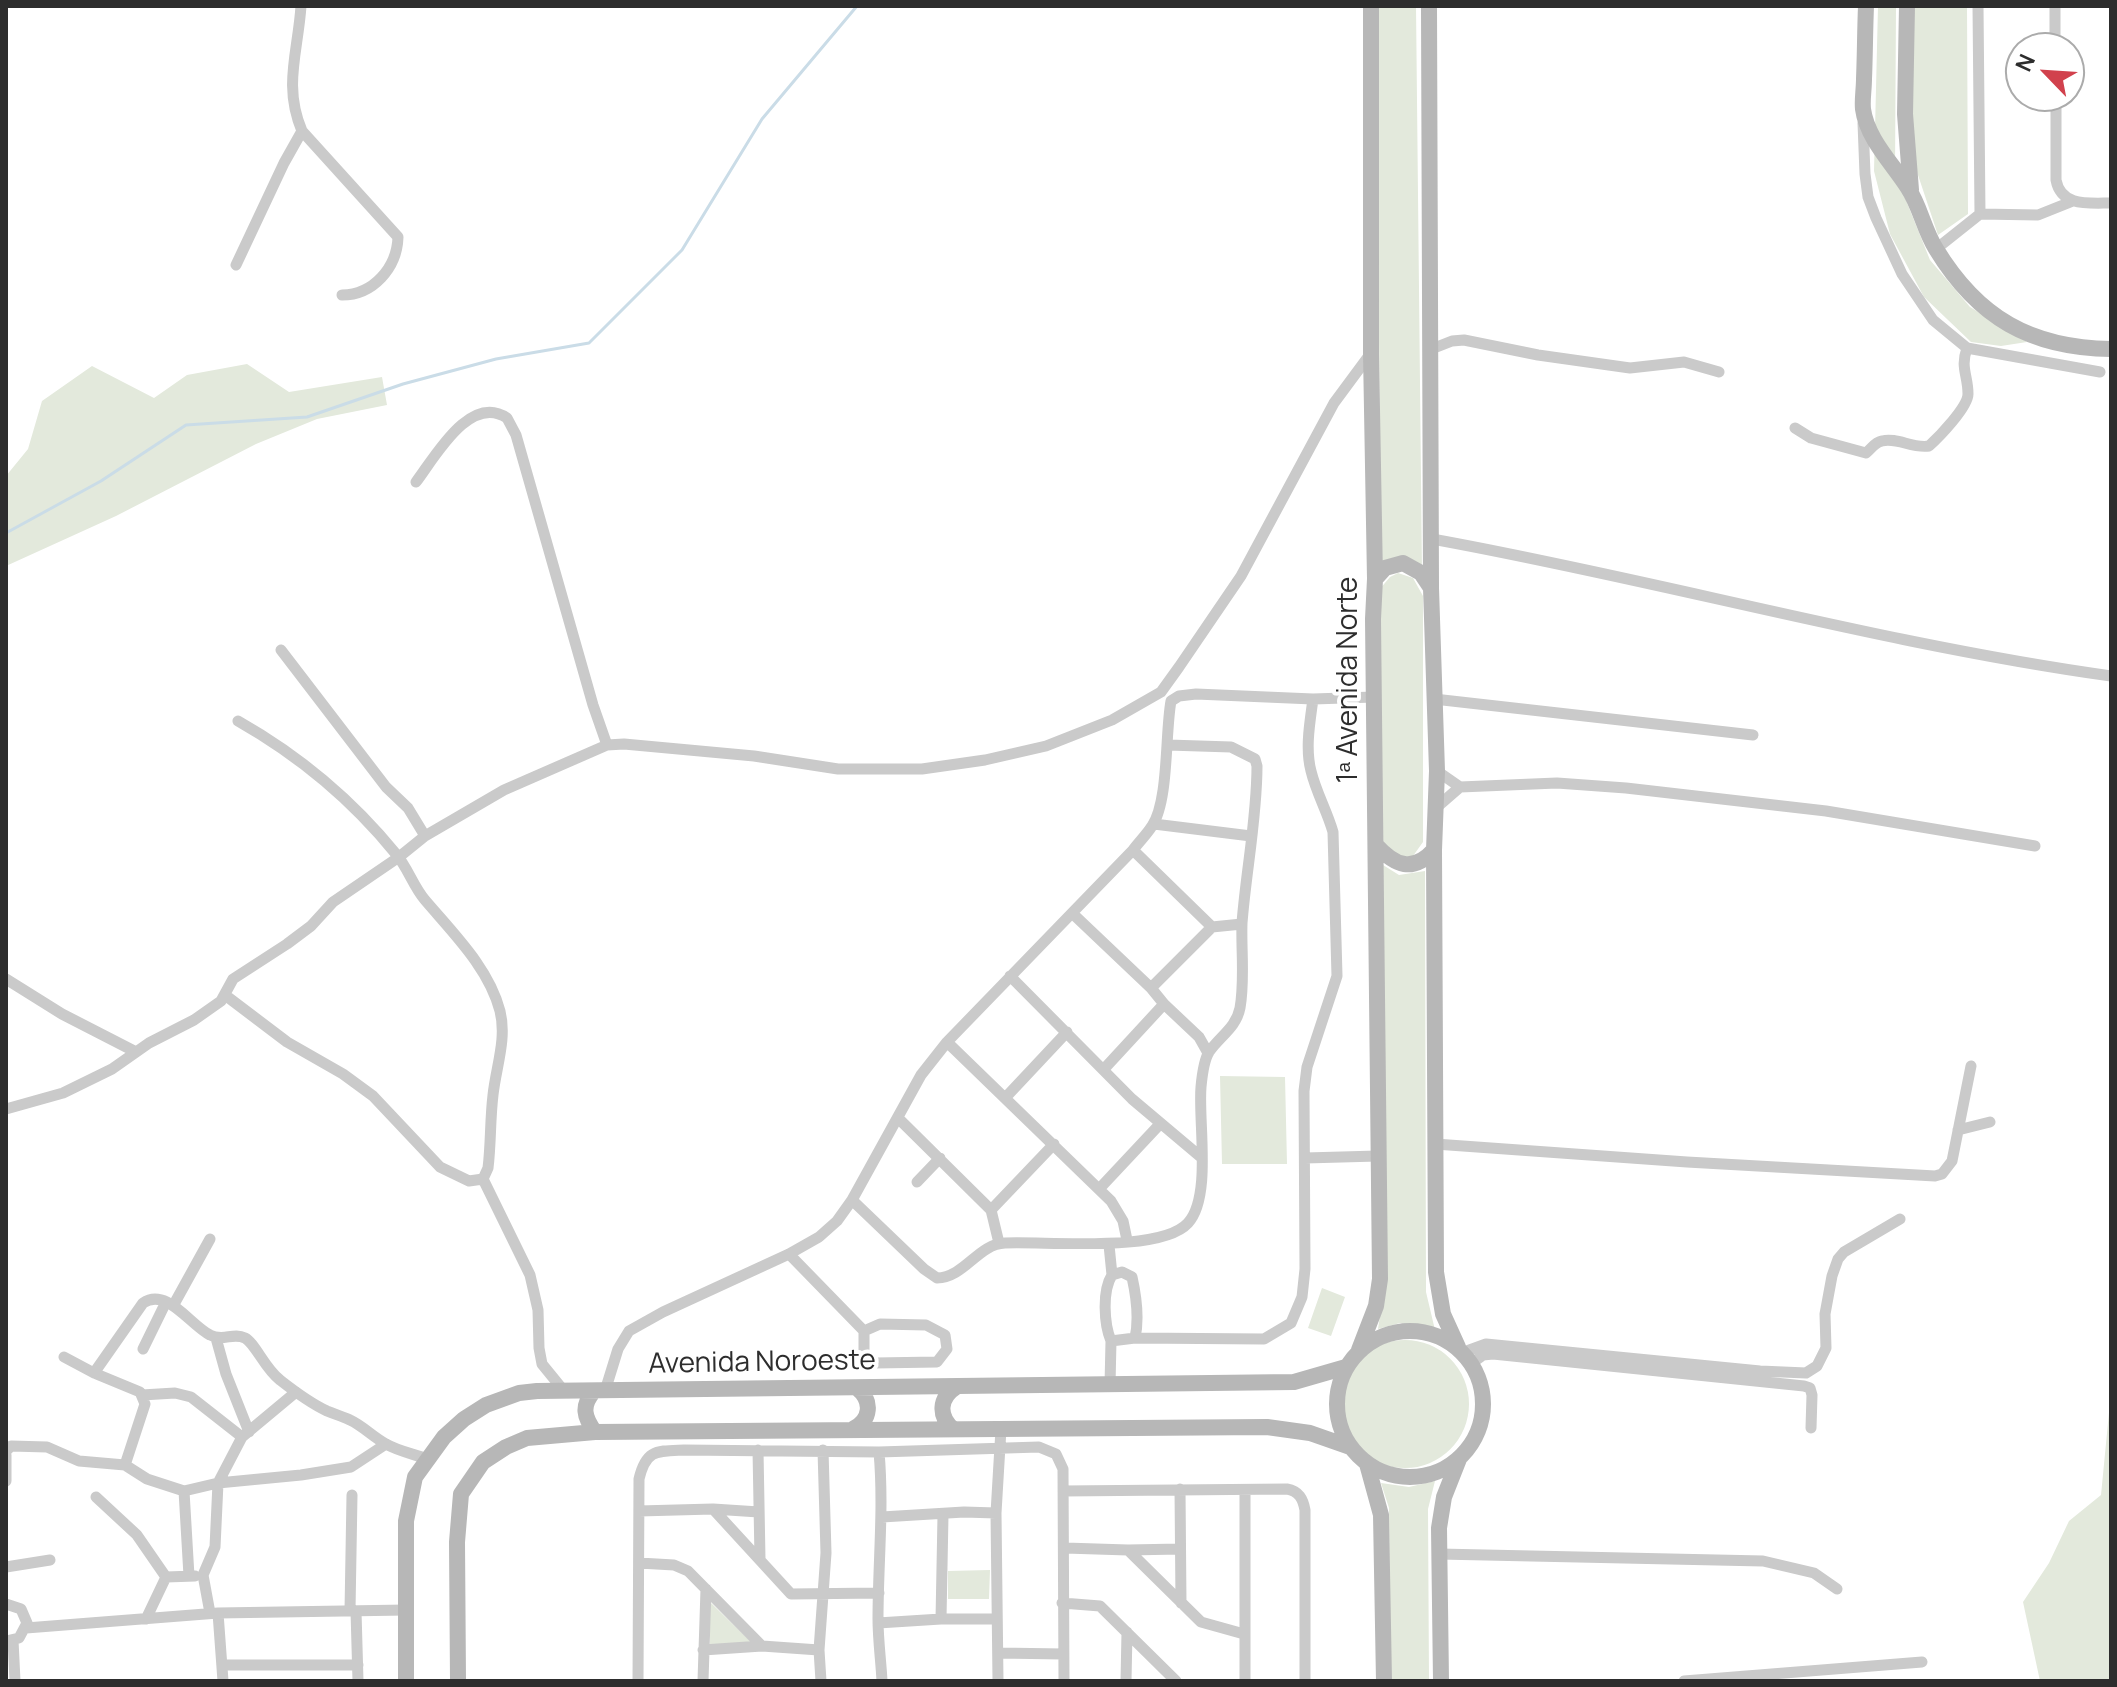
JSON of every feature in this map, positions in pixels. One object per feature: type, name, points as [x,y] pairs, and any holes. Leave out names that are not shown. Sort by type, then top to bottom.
[{"type":"main road","name":"1ᵃ Avenida Norte","points":[[1359,1350],[1376,1306],[1380,1279],[1371,353],[1371,6]]},
{"type":"main road","points":[[1429,6],[1431,588],[1437,771],[1434,850],[1436,1284],[1443,1314],[1481,1382],[1483,1413],[1473,1443],[1459,1459],[1438,1472],[1414,1478],[1389,1475],[1367,1464],[1350,1447],[1340,1428],[1336,1407],[1338,1386],[1346,1367],[1359,1350],[1376,1338],[1396,1331],[1418,1330],[1439,1335],[1465,1354]]},
{"type":"main road","points":[[1866,6],[1863,110],[1878,145],[1911,191]]},
{"type":"main road","points":[[1907,6],[1905,114],[1911,191],[1936,249],[1963,287],[2012,327],[2035,338],[2067,347],[2111,349]]},
{"type":"main road","points":[[1375,579],[1385,568],[1403,563],[1421,573],[1431,588]]},
{"type":"main road","points":[[1376,845],[1389,859],[1405,864],[1419,863],[1434,850]]},
{"type":"main road","name":"Avenida Noroeste","points":[[406,1681],[406,1521],[415,1477],[444,1437],[486,1405],[519,1393],[687,1388],[1294,1382],[1346,1367]]},
{"type":"main road","points":[[953,1429],[947,1424],[942,1411],[945,1397],[956,1387]]},
{"type":"main road","points":[[853,1429],[860,1426],[868,1414],[867,1399],[857,1388]]},
{"type":"main road","points":[[595,1432],[585,1413],[586,1403],[599,1391]]},
{"type":"main road","points":[[458,1681],[457,1542],[461,1494],[483,1462],[527,1438],[595,1432],[1289,1428],[1350,1447]]},
{"type":"main road","points":[[1441,1681],[1439,1528],[1444,1497],[1459,1459]]},
{"type":"main road","points":[[1367,1464],[1381,1515],[1384,1681]]},
{"type":"street","points":[[301,6],[291,82],[302,131],[398,237],[397,249],[383,276],[361,293],[342,295]]},
{"type":"street","points":[[1978,6],[1980,214]]},
{"type":"street","points":[[2055,6],[2055,32]]},
{"type":"street","points":[[1863,110],[1868,197],[1902,274],[1933,320],[1967,348],[2100,372]]},
{"type":"street","points":[[2056,112],[2056,180],[2061,193],[2073,201]]},
{"type":"street","points":[[236,265],[302,131]]},
{"type":"street","points":[[1936,249],[1980,214],[2041,215],[2073,201],[2111,203]]},
{"type":"street","points":[[1429,350],[1464,340],[1538,355],[1630,368],[1684,362],[1719,372]]},
{"type":"street","points":[[1795,428],[1811,438],[1866,453],[1885,440],[1929,446],[1966,402],[1968,391],[1963,360],[1967,348]]},
{"type":"street","points":[[6,1109],[63,1093],[112,1069],[216,1006],[233,979],[311,926],[349,889],[425,836],[504,790],[607,745],[754,756],[838,769],[922,769],[985,760],[1046,746],[1112,720],[1161,692],[1241,576],[1334,403],[1371,353]]},
{"type":"street","points":[[416,482],[472,416],[489,411],[507,418],[516,435],[607,745]]},
{"type":"street","points":[[1432,539],[1543,559],[1956,651],[2040,667],[2111,676]]},
{"type":"street","points":[[281,650],[386,787],[408,808],[425,836]]},
{"type":"street","points":[[1161,692],[1171,701]]},
{"type":"street","points":[[1171,701],[1179,696],[1196,694],[1313,699],[1374,697]]},
{"type":"street","points":[[1111,1341],[1135,1338],[1264,1339],[1291,1323],[1302,1297],[1305,1269],[1304,1091],[1307,1067],[1337,976],[1333,832],[1327,809],[1315,785],[1308,756],[1313,699]]},
{"type":"street","points":[[1434,699],[1753,735]]},
{"type":"street","points":[[599,1391],[629,1331],[789,1254],[819,1237],[837,1221],[852,1200],[921,1075],[947,1042],[1133,850],[1154,824],[1168,745],[1171,701]]},
{"type":"street","points":[[238,721],[318,775],[354,808],[399,857],[414,886],[455,933],[490,986],[499,1008],[502,1041],[493,1094],[488,1168],[483,1179]]},
{"type":"street","points":[[852,1200],[937,1278],[950,1276],[999,1243],[1034,1241],[1109,1245],[1127,1240],[1158,1239],[1179,1231],[1190,1222],[1200,1192],[1201,1088],[1208,1053],[1234,1024],[1240,1008],[1242,924],[1257,778],[1255,759],[1231,747],[1168,745]]},
{"type":"street","points":[[1437,771],[1460,787],[1557,783],[1626,788],[1826,811],[2035,846]]},
{"type":"street","points":[[1437,807],[1460,787]]},
{"type":"street","points":[[1154,824],[1251,836]]},
{"type":"street","points":[[1133,850],[1212,927]]},
{"type":"street","points":[[1072,913],[1199,1037],[1208,1053]]},
{"type":"street","points":[[1151,988],[1212,927],[1242,924]]},
{"type":"street","points":[[1010,976],[1160,1124],[1202,1158]]},
{"type":"street","points":[[6,979],[62,1014],[136,1052]]},
{"type":"street","points":[[225,995],[287,1042],[343,1074],[373,1096],[440,1167],[469,1181],[483,1179]]},
{"type":"street","points":[[1104,1069],[1164,1004]]},
{"type":"street","points":[[1006,1097],[1067,1032]]},
{"type":"street","points":[[947,1042],[1100,1188],[1118,1210],[1127,1240]]},
{"type":"street","points":[[1435,1144],[1925,1177],[1942,1174],[1954,1154],[1971,1066]]},
{"type":"street","points":[[898,1118],[991,1210],[999,1243]]},
{"type":"street","points":[[1958,1130],[1990,1122]]},
{"type":"street","points":[[1100,1188],[1160,1124]]},
{"type":"street","points":[[991,1210],[1054,1144]]},
{"type":"street","points":[[1305,1158],[1378,1156]]},
{"type":"street","points":[[917,1182],[940,1158]]},
{"type":"street","points":[[483,1179],[530,1275],[538,1310],[542,1364],[564,1391]]},
{"type":"street","points":[[1465,1354],[1486,1344],[1806,1373],[1817,1366],[1826,1348],[1825,1314],[1838,1259],[1844,1252],[1900,1219]]},
{"type":"street","points":[[143,1349],[210,1239]]},
{"type":"street","points":[[1109,1245],[1112,1275],[1106,1299],[1111,1341],[1110,1385]]},
{"type":"street","points":[[789,1254],[864,1331],[864,1354],[875,1363],[937,1362],[947,1349],[945,1335],[926,1325],[880,1324],[864,1331]]},
{"type":"street","points":[[1112,1275],[1122,1272],[1132,1277],[1135,1338]]},
{"type":"street","points":[[94,1373],[143,1303],[151,1298],[170,1304],[197,1327],[216,1338],[238,1335],[247,1339],[268,1370],[296,1392],[327,1411],[349,1419],[386,1444],[427,1459]]},
{"type":"street","points":[[216,1338],[245,1435]]},
{"type":"street","points":[[1465,1354],[1493,1354],[1804,1386],[1810,1388],[1812,1395],[1811,1428]]},
{"type":"street","points":[[64,1357],[142,1395],[145,1404],[125,1465]]},
{"type":"street","points":[[223,1681],[214,1613],[203,1575],[215,1547],[218,1483],[245,1435],[296,1392]]},
{"type":"street","points":[[142,1395],[175,1393],[191,1397],[245,1435]]},
{"type":"street","points":[[998,1681],[996,1513],[1001,1429]]},
{"type":"street","points":[[6,1481],[6,1453],[11,1446],[47,1447],[79,1461],[125,1465],[147,1479],[184,1491],[218,1483],[351,1467],[386,1444]]},
{"type":"street","points":[[638,1681],[639,1479],[650,1455],[684,1450],[879,1452],[1039,1447],[1050,1450],[1061,1462],[1065,1548],[1062,1603],[1064,1681]]},
{"type":"street","points":[[758,1450],[760,1559]]},
{"type":"street","points":[[821,1681],[819,1650],[824,1593],[826,1465],[823,1450]]},
{"type":"street","points":[[879,1452],[882,1517],[878,1623],[882,1681]]},
{"type":"street","points":[[1180,1489],[1181,1603]]},
{"type":"street","points":[[1245,1490],[1245,1681]]},
{"type":"street","points":[[1063,1491],[1293,1490],[1304,1504],[1305,1681]]},
{"type":"street","points":[[184,1491],[189,1576]]},
{"type":"street","points":[[352,1495],[353,1611],[358,1681]]},
{"type":"street","points":[[96,1497],[137,1535],[166,1577]]},
{"type":"street","points":[[639,1511],[713,1509],[759,1512]]},
{"type":"street","points":[[713,1509],[791,1594],[879,1593]]},
{"type":"street","points":[[882,1517],[996,1513]]},
{"type":"street","points":[[941,1619],[943,1515]]},
{"type":"street","points":[[1065,1548],[1180,1549]]},
{"type":"street","points":[[1128,1550],[1206,1625],[1244,1634]]},
{"type":"street","points":[[1439,1554],[1763,1561],[1814,1573],[1837,1589]]},
{"type":"street","points":[[6,1567],[50,1560]]},
{"type":"street","points":[[639,1563],[674,1565],[688,1571],[762,1646]]},
{"type":"street","points":[[166,1577],[203,1575]]},
{"type":"street","points":[[146,1619],[166,1577]]},
{"type":"street","points":[[703,1681],[706,1589]]},
{"type":"street","points":[[8,1603],[25,1613],[26,1628],[19,1638],[10,1641],[12,1677]]},
{"type":"street","points":[[1062,1603],[1100,1606],[1176,1681]]},
{"type":"street","points":[[26,1628],[214,1613],[406,1610]]},
{"type":"street","points":[[878,1623],[997,1619]]},
{"type":"street","points":[[1126,1681],[1127,1632]]},
{"type":"street","points":[[703,1650],[762,1646],[819,1650]]},
{"type":"street","points":[[999,1653],[1063,1654]]},
{"type":"street","points":[[1684,1681],[1922,1662]]},
{"type":"street","points":[[223,1665],[358,1665]]},
{"type":"shaded area","points":[[1376,6],[1416,6],[1422,572],[1381,562]]},
{"type":"shaded area","points":[[1878,6],[1896,6],[1895,173],[1930,260],[1970,307],[2027,342],[2001,346],[1971,342],[1924,297],[1890,234],[1874,171]]},
{"type":"shaded area","points":[[1914,6],[1967,6],[1968,214],[1938,235],[1909,148]]},
{"type":"shaded area","points":[[247,364],[289,392],[382,377],[387,405],[317,419],[256,444],[116,516],[6,566],[6,476],[28,449],[42,401],[92,366],[154,398],[187,375]]},
{"type":"shaded area","points":[[1398,573],[1413,578],[1423,596],[1423,842],[1413,856],[1400,859],[1382,841],[1379,590]]},
{"type":"shaded area","points":[[1383,865],[1399,875],[1425,871],[1426,1292],[1435,1330],[1400,1323],[1378,1329],[1384,1288]]},
{"type":"shaded area","points":[[1220,1076],[1285,1077],[1287,1164],[1222,1164]]},
{"type":"shaded area","points":[[1322,1288],[1345,1297],[1331,1336],[1308,1328]]},
{"type":"shaded area","points":[[1405,1340],[1430,1344],[1451,1358],[1465,1379],[1469,1404],[1465,1429],[1451,1450],[1430,1464],[1405,1468],[1380,1464],[1359,1450],[1345,1429],[1341,1404],[1345,1379],[1359,1358],[1380,1344]]},
{"type":"shaded area","points":[[2111,1392],[2111,1681],[2040,1681],[2023,1602],[2049,1563],[2069,1521],[2101,1495]]},
{"type":"shaded area","points":[[1435,1481],[1428,1509],[1429,1681],[1390,1681],[1389,1508],[1381,1483],[1409,1487]]},
{"type":"shaded area","points":[[990,1570],[989,1599],[948,1599],[948,1571]]},
{"type":"shaded area","points":[[710,1602],[753,1644],[710,1645]]},
{"type":"waterway","points":[[6,533],[101,481],[186,425],[307,417],[403,384],[496,359],[589,343],[682,250],[762,119],[857,6]]}]
